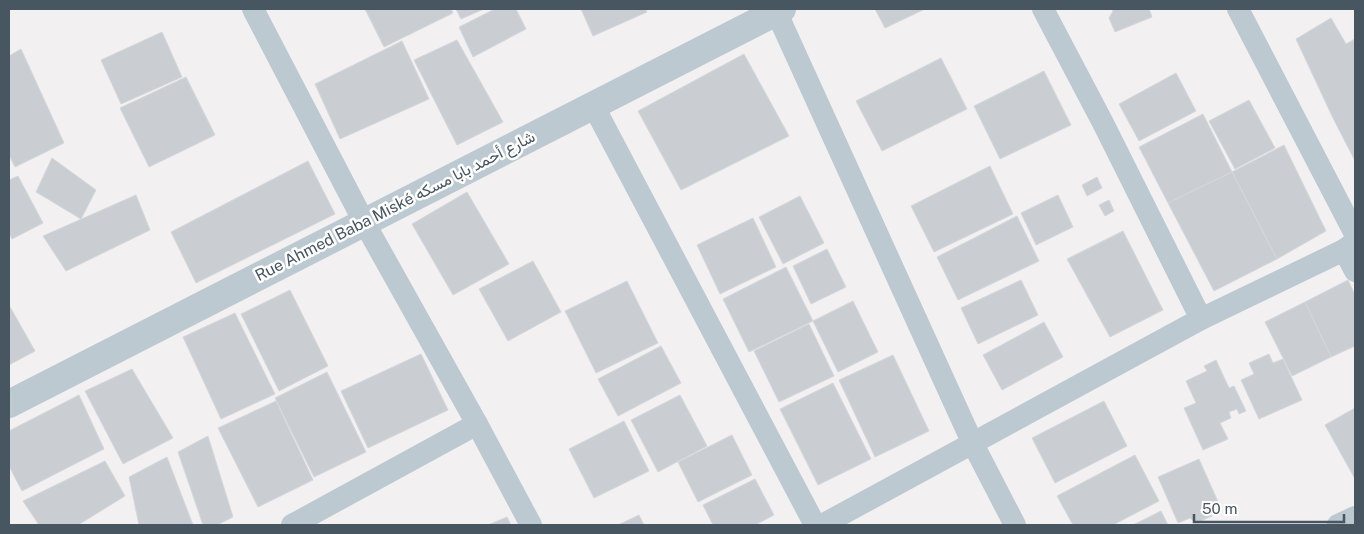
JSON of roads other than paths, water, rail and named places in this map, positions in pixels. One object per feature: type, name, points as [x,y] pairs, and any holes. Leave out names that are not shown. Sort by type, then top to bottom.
[{"type":"street","points":[[254,9],[364,222],[531,525]]},
{"type":"street","points":[[1043,9],[1103,123],[1201,319]]},
{"type":"street","points":[[1238,9],[1351,242],[1355,271]]},
{"type":"street","points":[[778,10],[973,444],[1015,525]]},
{"type":"street","name":"Rue Ahmed Baba Miské شارع أحمد بابا مسكه","points":[[9,404],[778,10]]},
{"type":"street","points":[[593,105],[815,525]]},
{"type":"street","points":[[822,525],[1201,319],[1351,242]]},
{"type":"street","points":[[292,525],[476,424]]},
{"type":"street","points":[[1338,525],[1355,517]]}]
